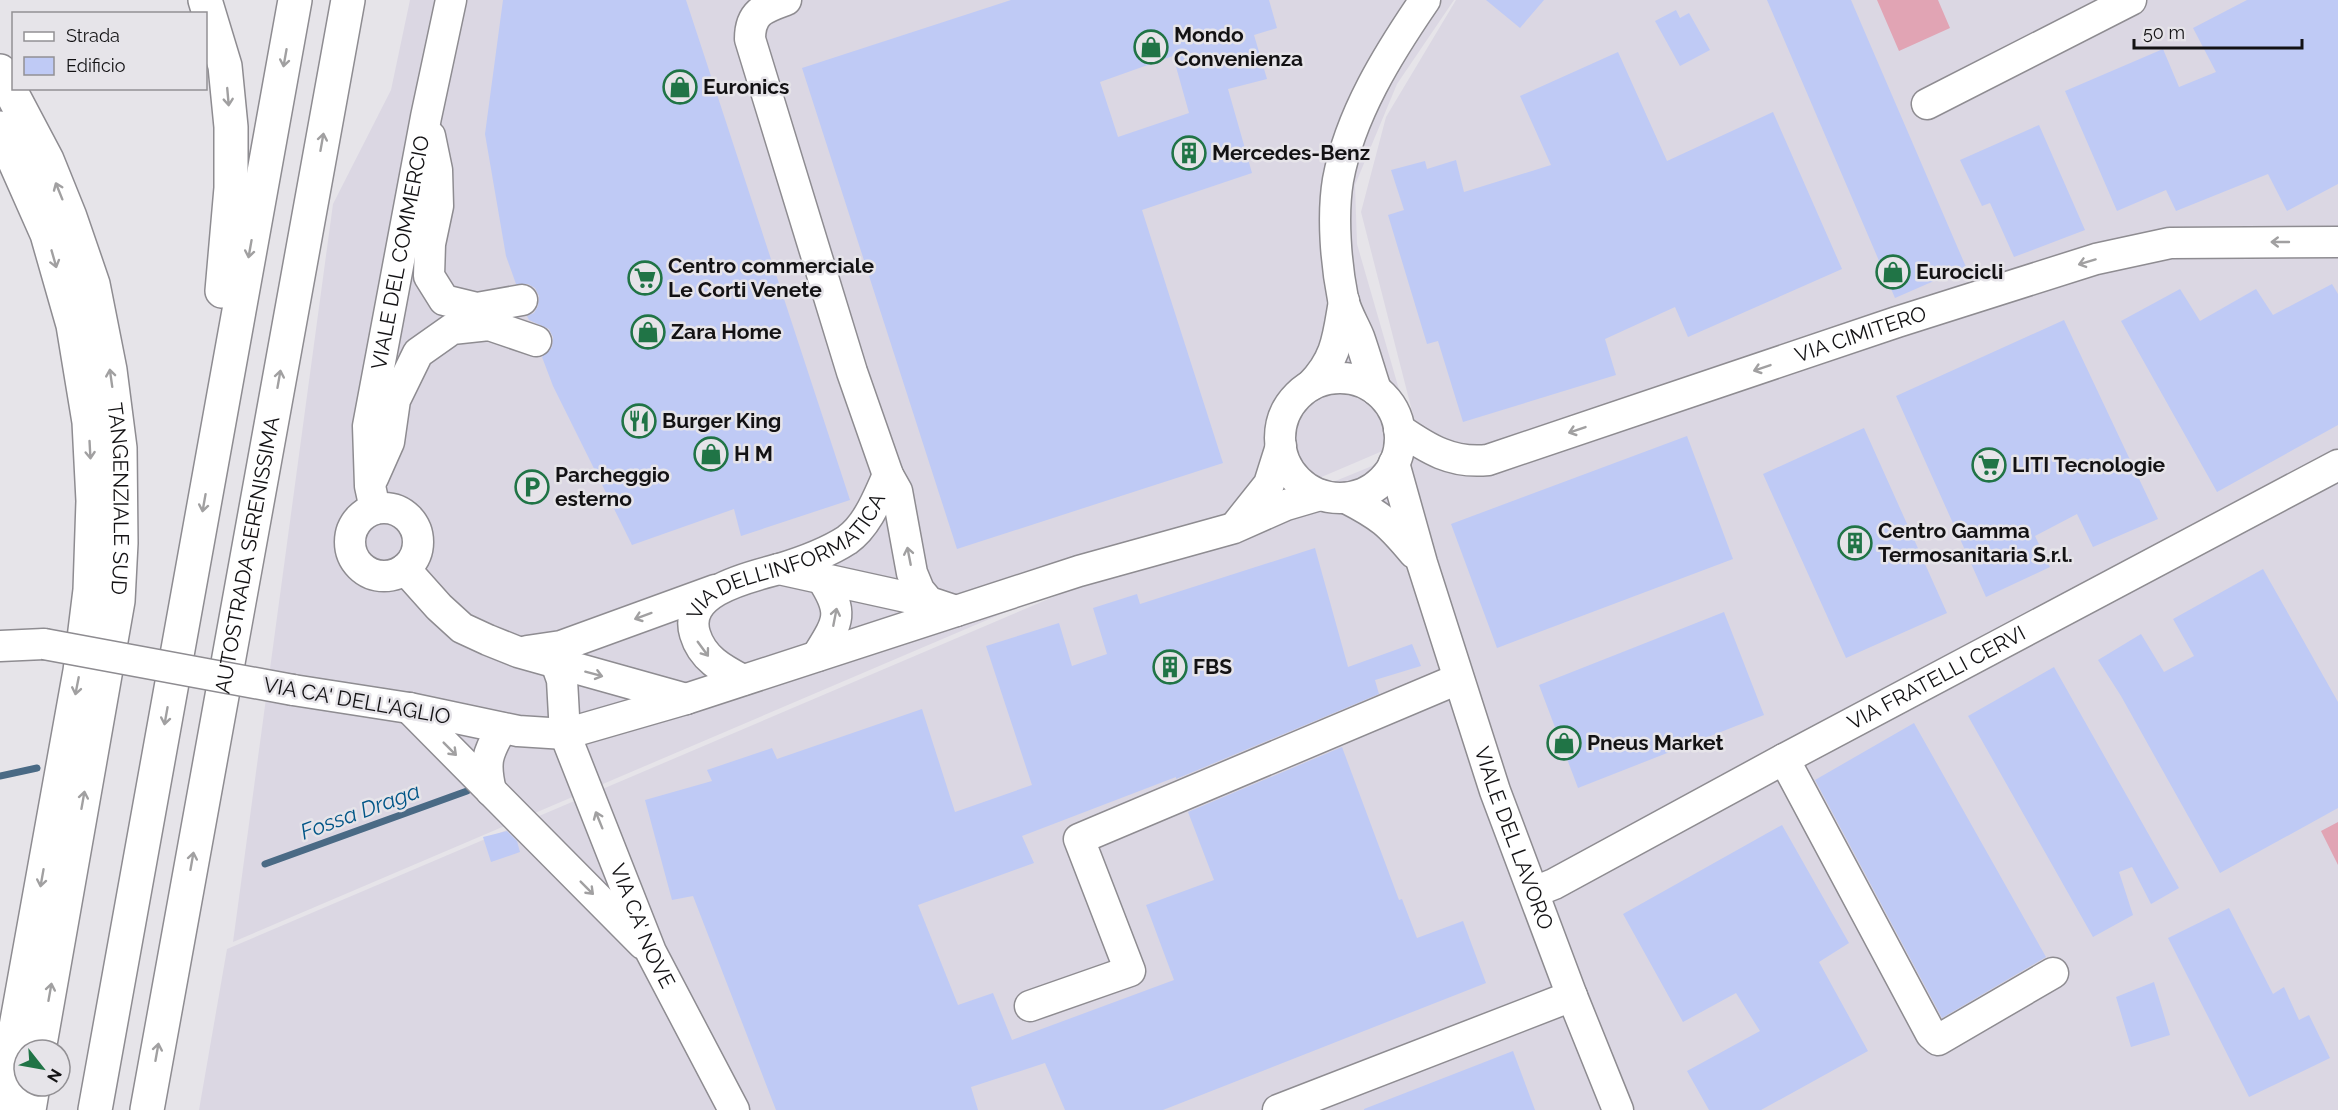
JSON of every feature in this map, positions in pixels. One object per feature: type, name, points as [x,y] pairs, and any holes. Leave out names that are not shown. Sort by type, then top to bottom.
[{"type":"highway","points":[[205,0],[225,66],[231,127],[231,188],[218,331],[212,458]]},
{"type":"highway","points":[[95,1110],[295,0]]},
{"type":"highway","name":"AUTOSTRADA SERENISSIMA","points":[[147,1110],[348,0]]},
{"type":"highway","name":"TANGENZIALE SUD","points":[[0,70],[47,160],[93,284],[110,370],[120,448],[122,543],[117,601],[41,1038]]},
{"type":"highway","name":"TANGENZIALE SUD","points":[[0,128],[47,234],[73,325],[89,422],[93,501],[90,590],[80,671],[1,1110]]},
{"type":"street","name":"VIALE DEL COMMERCIO","points":[[372,497],[368,426],[426,117],[451,0]]},
{"type":"street","name":"VIA DELL'INFORMATICA","points":[[786,0],[758,12],[750,25],[750,39],[852,372],[888,475],[897,490],[912,573],[919,590],[942,606]]},
{"type":"street","name":"VIALE DEL LAVORO","points":[[1376,390],[1344,301],[1338,256],[1336,211],[1338,182],[1347,145],[1376,78],[1399,38],[1425,0]]},
{"type":"street","points":[[1927,104],[2131,0]]},
{"type":"street","points":[[426,117],[437,170],[438,206],[430,244],[429,276],[444,300],[477,308],[522,300]]},
{"type":"street","name":"VIA CIMITERO","points":[[1399,429],[1428,449],[1444,456],[1473,462],[1488,460],[1897,322],[2096,259],[2170,243],[2338,242]]},
{"type":"street","name":"VIALE DEL LAVORO","points":[[1344,301],[1338,340],[1326,370],[1297,396],[1286,411],[1281,428],[1281,446],[1285,462],[1293,476],[1305,487],[1377,514],[1390,524],[1422,563]]},
{"type":"street","points":[[372,497],[403,513],[417,532],[418,544],[414,558],[405,569],[390,576],[377,576],[364,570],[355,560],[350,546],[352,529],[372,497],[389,442],[395,400],[418,353],[452,329],[489,325],[536,341]]},
{"type":"street","name":"VIALE DEL LAVORO","points":[[1311,385],[1344,378],[1361,382],[1376,390],[1387,400],[1395,414],[1399,429],[1399,447],[1394,463],[1458,680],[1495,791],[1572,996],[1618,1110]]},
{"type":"street","points":[[1234,528],[1269,484],[1281,446]]},
{"type":"street","points":[[743,680],[817,656],[942,606],[1234,528],[1286,505],[1366,492],[1383,480],[1394,463]]},
{"type":"street","name":"VIA FRATELLI CERVI","points":[[1534,892],[1554,884],[1784,759],[2338,465]]},
{"type":"street","name":"VIA DELL'INFORMATICA","points":[[743,680],[715,664],[699,647],[693,626],[700,604],[718,589],[829,551],[849,538],[865,521],[888,475]]},
{"type":"street","points":[[405,569],[462,628],[518,652],[686,699]]},
{"type":"street","points":[[779,569],[942,606]]},
{"type":"street","points":[[817,656],[830,634],[838,609],[833,595],[822,579]]},
{"type":"street","points":[[518,652],[561,646],[718,589]]},
{"type":"street","name":"VIA CA' DELL'AGLIO","points":[[0,646],[44,644],[293,690],[409,708],[518,731],[565,734],[743,680]]},
{"type":"street","name":"VIA CA' NOVE","points":[[556,663],[562,680],[565,734],[651,952],[734,1110]]},
{"type":"street","points":[[1030,1006],[1130,971],[1079,839],[1458,680]]},
{"type":"street","points":[[409,708],[651,952]]},
{"type":"street","points":[[491,791],[486,770],[487,758],[502,728]]},
{"type":"street","points":[[1784,759],[1931,1034],[1938,1040],[2053,973]]},
{"type":"street","points":[[1278,1110],[1572,996]]},
{"type":"shaded area","points":[[410,0],[1454,0],[1397,84],[1355,185],[1357,244],[1413,438],[233,942],[333,204],[391,90]]},
{"type":"shaded area","points":[[1456,0],[2338,0],[2338,1110],[199,1110],[227,949],[1072,589],[1421,446],[1361,212],[1386,117]]},
{"type":"shaded area","points":[[1877,0],[1938,0],[1950,28],[1899,51]]},
{"type":"shaded area","points":[[2338,822],[2338,865],[2321,831]]},
{"type":"building","name":"Centro commerciale Le Corti Venete","points":[[503,0],[686,0],[850,500],[741,536],[734,509],[632,545],[553,386],[542,357],[552,347],[553,337],[549,329],[529,320],[527,316],[534,313],[538,306],[539,296],[535,288],[528,284],[516,284],[506,256],[485,134]]},
{"type":"building","points":[[1011,0],[1269,0],[1277,28],[1254,35],[1267,79],[1228,89],[1252,173],[1142,210],[1223,463],[957,549],[802,68]],"holes":[[[1173,56],[1189,113],[1118,137],[1100,82]]]},
{"type":"building","points":[[1486,0],[1544,0],[1520,28]]},
{"type":"building","points":[[1767,0],[1851,0],[1966,267],[1895,298]]},
{"type":"building","points":[[2247,0],[2338,0],[2338,184],[2287,211],[2268,174],[2176,211],[2166,190],[2117,211],[2065,91],[2163,49],[2179,87],[2216,72],[2193,28]]},
{"type":"building","points":[[1676,10],[1680,18],[1689,13],[1710,50],[1680,66],[1655,21]]},
{"type":"building","points":[[1618,52],[1667,161],[1773,112],[1842,269],[1688,337],[1675,307],[1605,339],[1616,375],[1463,422],[1438,341],[1427,344],[1388,215],[1404,210],[1391,170],[1425,161],[1427,169],[1456,160],[1464,192],[1551,165],[1520,96]]},
{"type":"building","points":[[2039,125],[2085,230],[2014,257],[1990,203],[1982,206],[1960,160]]},
{"type":"building","points":[[2332,284],[2338,294],[2338,425],[2217,492],[2121,321],[2180,289],[2200,321],[2256,289],[2273,315]]},
{"type":"building","points":[[2064,320],[2158,519],[2093,547],[2077,514],[2035,536],[2050,567],[1986,597],[1896,396]]},
{"type":"building","name":"Centro Gamma Termosanitaria S.r.l.","points":[[1864,428],[1947,613],[1846,658],[1763,474]]},
{"type":"building","points":[[1687,436],[1733,559],[1497,648],[1451,524]]},
{"type":"building","points":[[1315,548],[1348,667],[1412,644],[1421,666],[1375,680],[1379,694],[1176,779],[1176,777],[1022,836],[1034,863],[918,905],[958,1005],[993,993],[1012,1040],[1174,980],[1146,905],[1214,880],[1188,812],[1342,747],[1399,900],[1402,899],[1417,938],[1463,921],[1486,983],[1163,1110],[1065,1110],[1045,1063],[971,1087],[978,1110],[776,1110],[693,896],[672,900],[645,800],[712,781],[707,770],[772,748],[777,759],[922,709],[955,812],[1032,785],[986,646],[1059,623],[1072,666],[1107,654],[1093,608],[1137,594],[1140,604]]},
{"type":"building","points":[[2263,569],[2338,702],[2338,808],[2220,873],[2121,696],[2098,660],[2141,634],[2164,672],[2194,656],[2173,619]]},
{"type":"building","points":[[1724,612],[1764,715],[1578,788],[1539,685]]},
{"type":"building","points":[[2054,667],[2179,888],[2151,904],[2132,867],[2119,872],[2133,915],[2093,937],[1968,716]]},
{"type":"building","points":[[1914,723],[2046,957],[1942,1018],[1815,780]]},
{"type":"building","points":[[1782,825],[1849,943],[1819,962],[1868,1051],[1761,1110],[1709,1110],[1687,1071],[1760,1031],[1736,993],[1683,1022],[1623,914]]},
{"type":"building","points":[[507,831],[517,841],[520,852],[491,862],[483,837]]},
{"type":"building","points":[[2229,908],[2273,994],[2284,987],[2299,1020],[2309,1015],[2330,1058],[2249,1097],[2168,938]]},
{"type":"building","points":[[2154,982],[2170,1035],[2131,1047],[2116,997]]},
{"type":"building","points":[[1513,1051],[1535,1110],[1364,1110],[1364,1109]]},
{"type":"waterway","points":[[0,776],[37,768]]},
{"type":"waterway","name":"Fossa Draga","points":[[265,864],[467,791]]},
{"type":"place","name":"Mondo Convenienza","points":[[1151,47]]},
{"type":"place","name":"Euronics","points":[[680,87]]},
{"type":"place","name":"Mercedes-Benz","points":[[1189,153]]},
{"type":"place","name":"Eurocicli","points":[[1893,272]]},
{"type":"place","name":"Centro commerciale Le Corti Venete","points":[[645,278]]},
{"type":"place","name":"Zara Home","points":[[648,332]]},
{"type":"place","name":"Burger King","points":[[639,421]]},
{"type":"place","name":"H M","points":[[711,454]]},
{"type":"place","name":"LITI Tecnologie","points":[[1989,465]]},
{"type":"place","name":"Parcheggio esterno","points":[[532,487]]},
{"type":"place","name":"Centro Gamma Termosanitaria S.r.l.","points":[[1855,543]]},
{"type":"place","name":"FBS","points":[[1170,667]]},
{"type":"place","name":"Pneus Market","points":[[1564,743]]}]
